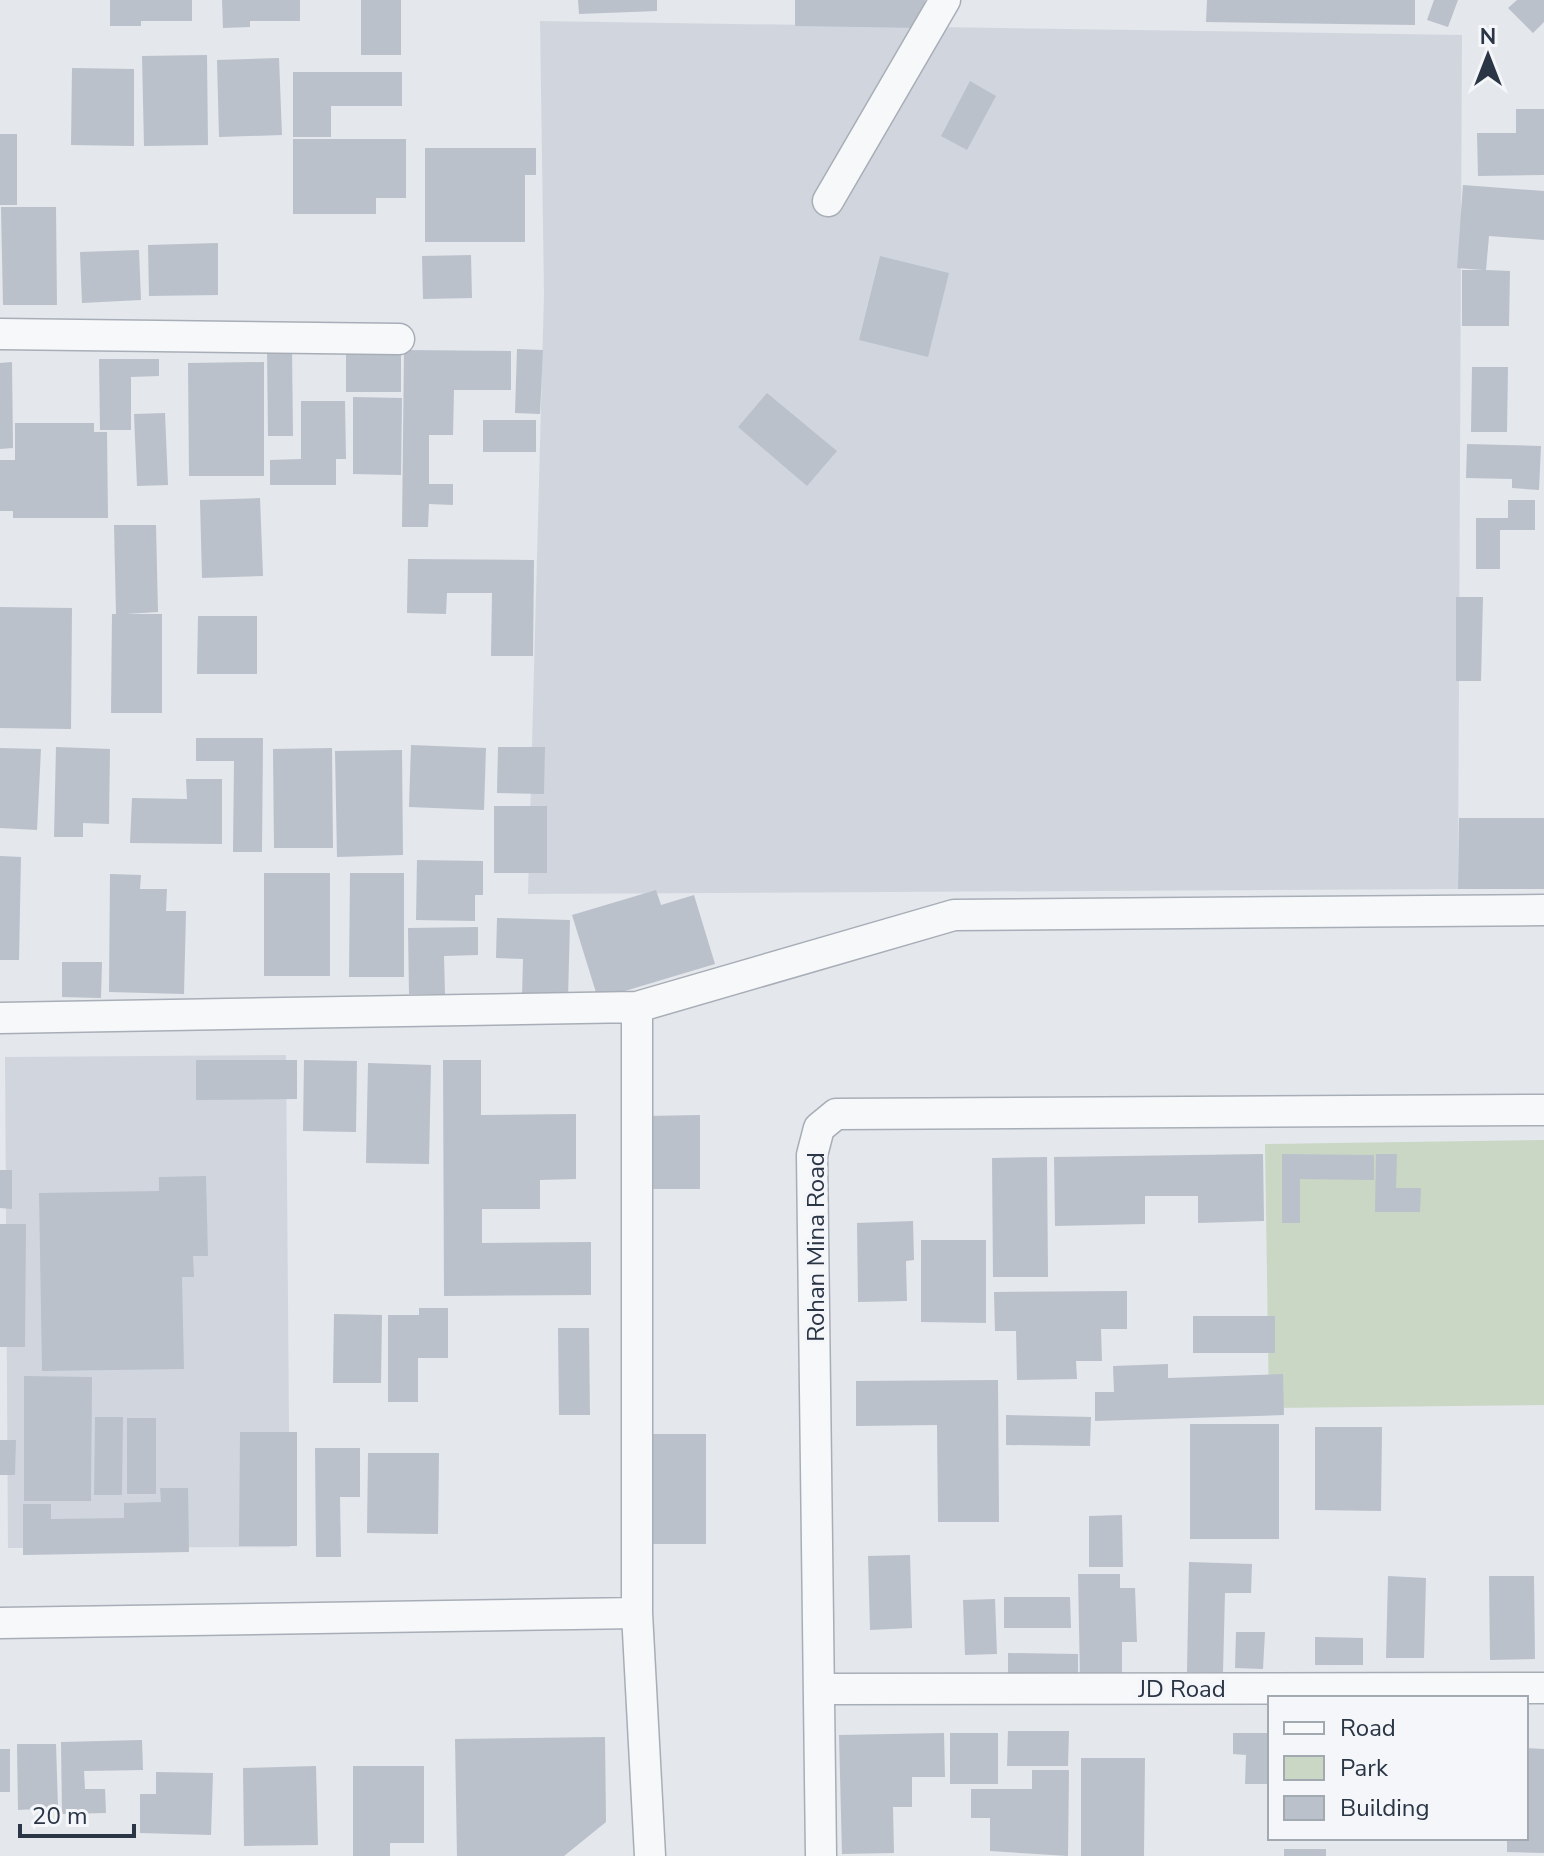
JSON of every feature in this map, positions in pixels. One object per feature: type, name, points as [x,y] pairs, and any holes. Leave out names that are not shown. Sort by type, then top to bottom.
[{"type":"street","points":[[828,201],[945,0]]},
{"type":"street","points":[[0,334],[399,339]]},
{"type":"street","points":[[0,1018],[637,1007],[954,915],[1544,910]]},
{"type":"street","points":[[637,1007],[637,1613],[650,1856]]},
{"type":"street","name":"Rohan Mina Road","points":[[821,1856],[812,1155],[819,1128],[836,1114],[1544,1110]]},
{"type":"street","points":[[0,1623],[637,1613]]},
{"type":"street","name":"JD Road","points":[[821,1689],[1544,1688]]},
{"type":"shaded area","points":[[540,21],[1462,35],[1458,889],[528,894],[544,294]]},
{"type":"shaded area","points":[[286,1055],[290,1547],[8,1548],[5,1057]]},
{"type":"green space","points":[[1544,1140],[1544,1405],[1269,1408],[1265,1144]]},
{"type":"building","points":[[110,0],[192,0],[192,21],[141,21],[141,26],[110,26]]},
{"type":"building","points":[[222,0],[300,0],[300,21],[250,21],[250,27],[223,28]]},
{"type":"building","points":[[361,0],[401,0],[401,55],[361,55]]},
{"type":"building","points":[[578,0],[657,0],[657,11],[579,14]]},
{"type":"building","points":[[795,0],[925,0],[924,28],[795,26]]},
{"type":"building","points":[[1207,0],[1415,0],[1415,25],[1206,22]]},
{"type":"building","points":[[1434,0],[1458,0],[1448,27],[1427,20]]},
{"type":"building","points":[[1517,0],[1544,0],[1544,22],[1533,33],[1508,8]]},
{"type":"building","points":[[207,55],[208,145],[144,146],[142,56]]},
{"type":"building","points":[[279,58],[282,135],[219,137],[217,60]]},
{"type":"building","points":[[72,68],[134,69],[134,146],[71,145]]},
{"type":"building","points":[[293,72],[402,72],[402,106],[331,106],[331,137],[293,137]]},
{"type":"building","points":[[970,81],[996,96],[967,150],[941,136]]},
{"type":"building","points":[[1516,109],[1544,109],[1544,175],[1478,176],[1477,133],[1516,133]]},
{"type":"building","points":[[0,134],[17,134],[17,205],[0,205]]},
{"type":"building","points":[[293,139],[406,139],[406,198],[376,198],[376,214],[293,214]]},
{"type":"building","points":[[425,148],[536,148],[536,175],[525,175],[525,242],[425,242]]},
{"type":"building","points":[[1463,185],[1544,191],[1544,240],[1489,236],[1486,270],[1510,271],[1509,326],[1462,326],[1462,270],[1483,270],[1457,268]]},
{"type":"building","points":[[1,207],[56,207],[57,305],[3,305]]},
{"type":"building","points":[[218,243],[218,295],[149,296],[148,245]]},
{"type":"building","points":[[139,250],[141,300],[82,303],[80,252]]},
{"type":"building","points":[[471,255],[472,298],[423,299],[422,256]]},
{"type":"building","points":[[880,256],[949,273],[928,357],[859,340]]},
{"type":"building","points":[[267,348],[292,348],[293,436],[268,436]]},
{"type":"building","points":[[517,349],[543,350],[540,414],[515,413]]},
{"type":"building","points":[[346,350],[401,350],[401,392],[346,392]]},
{"type":"building","points":[[404,350],[511,351],[511,390],[454,390],[453,435],[429,435],[429,484],[453,484],[453,505],[429,504],[428,527],[402,527]]},
{"type":"building","points":[[99,359],[159,359],[159,376],[131,377],[131,430],[100,430]]},
{"type":"building","points":[[12,362],[13,448],[0,449],[0,363]]},
{"type":"building","points":[[264,362],[264,476],[189,476],[188,363]]},
{"type":"building","points":[[1472,367],[1508,367],[1507,432],[1471,432]]},
{"type":"building","points":[[767,393],[837,451],[807,486],[738,427]]},
{"type":"building","points":[[353,397],[402,398],[401,475],[353,474]]},
{"type":"building","points":[[301,401],[345,401],[346,459],[336,459],[336,485],[270,485],[270,460],[301,459]]},
{"type":"building","points":[[165,413],[168,485],[137,486],[134,414]]},
{"type":"building","points":[[483,420],[536,420],[536,452],[483,452]]},
{"type":"building","points":[[15,423],[94,423],[94,432],[107,432],[108,518],[13,518],[13,511],[0,511],[0,460],[15,460]]},
{"type":"building","points":[[1467,444],[1541,446],[1539,490],[1512,488],[1512,479],[1466,478]]},
{"type":"building","points":[[260,498],[263,576],[202,578],[200,500]]},
{"type":"building","points":[[1508,500],[1535,500],[1535,530],[1500,530],[1500,569],[1476,569],[1476,518],[1508,518]]},
{"type":"building","points":[[114,525],[156,525],[158,612],[126,614],[162,614],[162,713],[111,713],[112,614],[116,614]]},
{"type":"building","points":[[408,559],[534,560],[533,656],[491,656],[492,593],[447,593],[446,614],[407,613]]},
{"type":"building","points":[[1456,597],[1483,597],[1481,681],[1456,681]]},
{"type":"building","points":[[0,607],[72,608],[71,729],[0,728]]},
{"type":"building","points":[[198,616],[257,616],[257,674],[197,674]]},
{"type":"building","points":[[196,738],[263,738],[262,852],[233,852],[234,761],[196,761]]},
{"type":"building","points":[[411,745],[486,748],[484,810],[409,807]]},
{"type":"building","points":[[56,747],[110,749],[109,824],[83,823],[83,837],[54,837]]},
{"type":"building","points":[[498,747],[545,747],[544,794],[497,793]]},
{"type":"building","points":[[0,748],[41,749],[37,830],[0,828]]},
{"type":"building","points":[[332,748],[333,848],[274,848],[273,749]]},
{"type":"building","points":[[402,750],[403,855],[337,857],[335,751]]},
{"type":"building","points":[[186,779],[222,779],[222,844],[130,843],[132,798],[187,799]]},
{"type":"building","points":[[494,806],[547,806],[547,873],[494,873]]},
{"type":"building","points":[[1459,818],[1544,818],[1544,889],[1458,889]]},
{"type":"building","points":[[0,856],[21,857],[19,960],[0,960]]},
{"type":"building","points":[[417,860],[483,861],[483,895],[475,895],[475,921],[416,920]]},
{"type":"building","points":[[264,873],[330,873],[330,976],[264,976]]},
{"type":"building","points":[[350,873],[404,873],[404,977],[349,977]]},
{"type":"building","points":[[110,874],[141,875],[140,889],[167,889],[166,911],[186,911],[184,994],[109,992]]},
{"type":"building","points":[[656,890],[661,905],[694,895],[715,964],[598,999],[572,915]]},
{"type":"building","points":[[497,918],[570,920],[568,999],[522,997],[523,959],[496,958]]},
{"type":"building","points":[[478,927],[478,955],[444,956],[445,994],[409,994],[408,928]]},
{"type":"building","points":[[62,962],[102,962],[101,998],[62,997]]},
{"type":"building","points":[[196,1060],[297,1060],[297,1099],[196,1100]]},
{"type":"building","points":[[304,1060],[357,1061],[356,1132],[303,1131]]},
{"type":"building","points":[[443,1060],[481,1060],[481,1115],[576,1114],[576,1179],[540,1180],[540,1209],[482,1209],[482,1243],[591,1242],[591,1295],[444,1296]]},
{"type":"building","points":[[368,1063],[431,1065],[429,1164],[366,1163]]},
{"type":"building","points":[[700,1115],[700,1189],[647,1189],[646,1116]]},
{"type":"building","points":[[1263,1154],[1264,1221],[1198,1223],[1198,1196],[1145,1196],[1145,1224],[1055,1226],[1054,1157]]},
{"type":"building","points":[[1282,1154],[1374,1155],[1374,1180],[1300,1179],[1300,1223],[1282,1223]]},
{"type":"building","points":[[1376,1154],[1397,1154],[1396,1188],[1421,1188],[1420,1212],[1375,1212]]},
{"type":"building","points":[[1047,1157],[1048,1277],[993,1277],[992,1158]]},
{"type":"building","points":[[0,1170],[12,1170],[12,1209],[0,1208]]},
{"type":"building","points":[[206,1176],[208,1256],[193,1256],[194,1277],[182,1277],[184,1369],[42,1371],[39,1193],[159,1191],[159,1177]]},
{"type":"building","points":[[913,1221],[914,1260],[906,1261],[907,1301],[858,1302],[857,1223]]},
{"type":"building","points":[[0,1224],[26,1224],[25,1347],[0,1347]]},
{"type":"building","points":[[921,1240],[986,1240],[986,1323],[921,1322]]},
{"type":"building","points":[[1127,1291],[1127,1329],[1101,1329],[1102,1361],[1076,1361],[1077,1379],[1017,1380],[1016,1331],[995,1331],[994,1292]]},
{"type":"building","points":[[419,1308],[448,1308],[448,1358],[418,1358],[418,1402],[388,1402],[388,1315],[419,1315]]},
{"type":"building","points":[[334,1314],[382,1315],[381,1383],[333,1383]]},
{"type":"building","points":[[1193,1316],[1275,1316],[1275,1353],[1193,1353]]},
{"type":"building","points":[[558,1328],[589,1328],[590,1415],[559,1415]]},
{"type":"building","points":[[1168,1364],[1168,1378],[1283,1374],[1284,1415],[1095,1421],[1095,1392],[1114,1392],[1113,1366]]},
{"type":"building","points":[[24,1376],[92,1377],[91,1501],[24,1501]]},
{"type":"building","points":[[998,1380],[999,1522],[938,1522],[937,1425],[856,1426],[856,1381]]},
{"type":"building","points":[[1006,1415],[1091,1417],[1090,1446],[1006,1445]]},
{"type":"building","points":[[95,1417],[123,1417],[122,1495],[94,1495]]},
{"type":"building","points":[[127,1418],[156,1418],[156,1494],[127,1494]]},
{"type":"building","points":[[1190,1424],[1279,1424],[1279,1539],[1190,1539]]},
{"type":"building","points":[[1315,1427],[1382,1427],[1381,1511],[1315,1510]]},
{"type":"building","points":[[240,1432],[297,1432],[297,1546],[239,1546]]},
{"type":"building","points":[[642,1434],[706,1434],[706,1544],[642,1544]]},
{"type":"building","points":[[0,1440],[16,1440],[15,1475],[0,1475]]},
{"type":"building","points":[[315,1448],[360,1448],[360,1497],[340,1497],[341,1557],[316,1557]]},
{"type":"building","points":[[368,1453],[439,1453],[438,1534],[367,1533]]},
{"type":"building","points":[[160,1488],[188,1488],[189,1552],[23,1555],[23,1504],[51,1504],[51,1519],[124,1518],[124,1503],[161,1502]]},
{"type":"building","points":[[1122,1515],[1123,1567],[1089,1567],[1089,1516]]},
{"type":"building","points":[[910,1555],[912,1628],[870,1630],[868,1556]]},
{"type":"building","points":[[1189,1562],[1252,1564],[1251,1593],[1225,1593],[1223,1672],[1187,1672]]},
{"type":"building","points":[[1078,1574],[1120,1574],[1120,1588],[1135,1588],[1137,1642],[1122,1642],[1122,1678],[1080,1679]]},
{"type":"building","points":[[1388,1576],[1426,1578],[1424,1658],[1386,1658]]},
{"type":"building","points":[[1489,1576],[1534,1576],[1535,1659],[1490,1660]]},
{"type":"building","points":[[1004,1597],[1070,1597],[1071,1628],[1004,1628]]},
{"type":"building","points":[[995,1599],[997,1654],[965,1655],[963,1600]]},
{"type":"building","points":[[1236,1632],[1265,1632],[1263,1669],[1235,1668]]},
{"type":"building","points":[[1315,1637],[1363,1638],[1363,1665],[1315,1665]]},
{"type":"building","points":[[1008,1653],[1078,1654],[1078,1679],[1008,1679]]},
{"type":"building","points":[[1008,1731],[1069,1731],[1068,1766],[1007,1766]]},
{"type":"building","points":[[944,1733],[945,1777],[912,1777],[912,1807],[893,1807],[894,1853],[842,1854],[839,1735]]},
{"type":"building","points":[[950,1733],[998,1733],[998,1784],[950,1784]]},
{"type":"building","points":[[1233,1733],[1268,1733],[1268,1784],[1245,1784],[1246,1755],[1233,1754]]},
{"type":"building","points":[[605,1737],[606,1822],[564,1856],[457,1856],[455,1739]]},
{"type":"building","points":[[142,1740],[143,1770],[84,1771],[85,1789],[105,1789],[106,1813],[62,1814],[61,1742]]},
{"type":"building","points":[[17,1744],[56,1744],[58,1808],[18,1810]]},
{"type":"building","points":[[1528,1748],[1544,1749],[1544,1853],[1507,1852],[1507,1840],[1528,1840]]},
{"type":"building","points":[[0,1749],[10,1749],[10,1792],[0,1792]]},
{"type":"building","points":[[1081,1758],[1145,1758],[1144,1856],[1081,1856]]},
{"type":"building","points":[[316,1766],[318,1845],[244,1846],[243,1768]]},
{"type":"building","points":[[353,1766],[424,1766],[424,1843],[390,1843],[390,1856],[353,1856]]},
{"type":"building","points":[[1032,1770],[1069,1770],[1068,1856],[990,1851],[990,1818],[971,1818],[971,1789],[1032,1789]]},
{"type":"building","points":[[156,1772],[213,1773],[211,1835],[140,1833],[140,1794],[156,1794]]},
{"type":"building","points":[[1284,1849],[1326,1849],[1326,1856],[1284,1856]]}]
